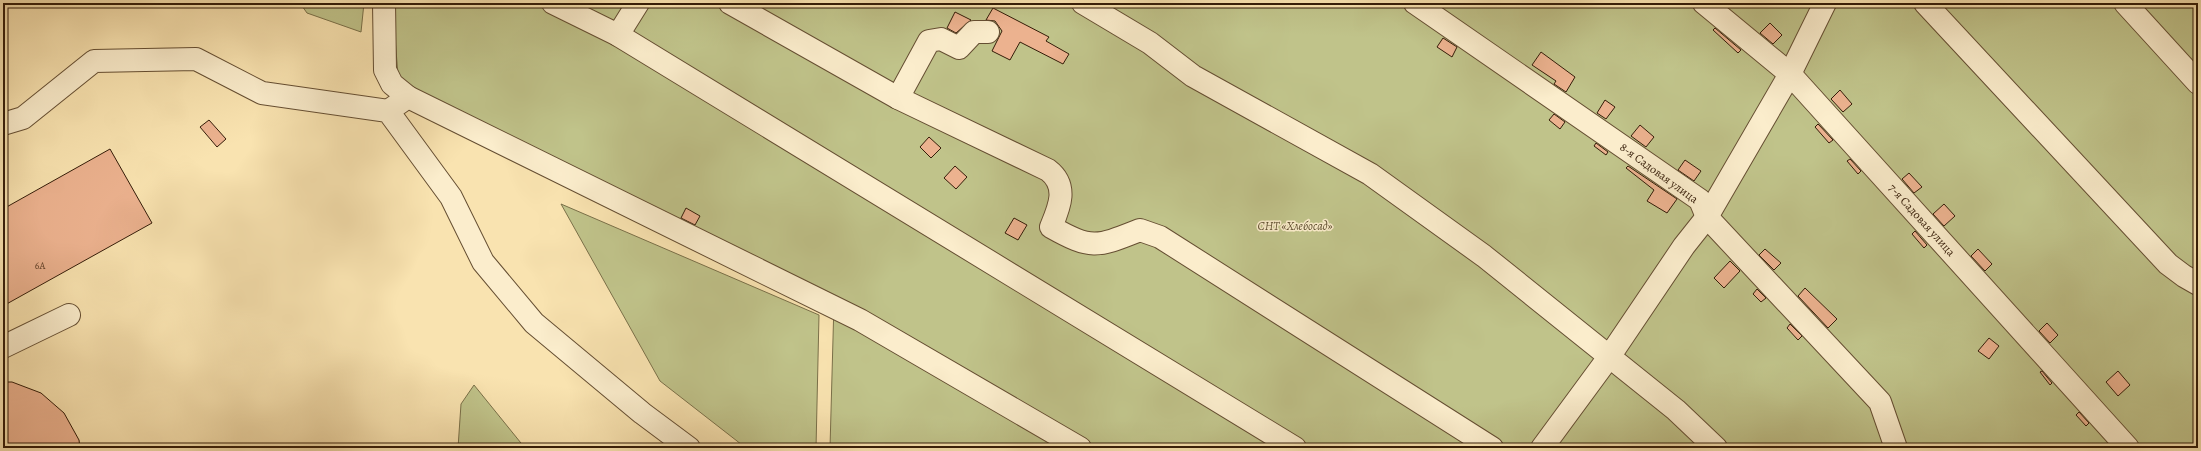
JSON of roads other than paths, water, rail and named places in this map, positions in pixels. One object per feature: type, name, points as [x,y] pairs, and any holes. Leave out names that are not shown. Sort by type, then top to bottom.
[{"type":"lane","points":[[384,3],[385,70],[392,84],[408,97],[860,320],[1080,448]]},
{"type":"lane","points":[[553,3],[618,35],[1295,448]]},
{"type":"lane","points":[[618,35],[638,3]]},
{"type":"lane","points":[[730,3],[898,98],[1053,174],[1059,187],[1061,202],[1051,227],[1074,240],[1094,244],[1105,244],[1140,230],[1160,237],[1492,448]]},
{"type":"lane","points":[[1084,3],[1150,43],[1193,76],[1370,174],[1484,256],[1676,410],[1716,448]]},
{"type":"lane","name":"8-я Садовая улица","points":[[1415,3],[1700,200],[1707,217],[1880,402],[1896,448]]},
{"type":"lane","name":"7-я Садовая улица","points":[[1704,3],[1790,74],[2128,448]]},
{"type":"lane","points":[[1542,448],[1609,357],[1684,246],[1707,217],[1790,74],[1825,3]]},
{"type":"lane","points":[[1925,3],[2168,264],[2198,284]]},
{"type":"lane","points":[[2126,3],[2198,83]]},
{"type":"lane","points":[[898,98],[929,41],[941,39],[959,48],[974,32],[988,32]]},
{"type":"lane","points":[[3,124],[23,118],[94,61],[196,59],[262,93],[388,110],[408,97]]},
{"type":"lane","points":[[388,110],[450,198],[483,262],[534,323],[642,413],[689,448]]},
{"type":"lane","points":[[3,347],[68,315]]},
{"type":"park label","name":"СНТ «Хлебосад»","points":[[1295,226]]}]
